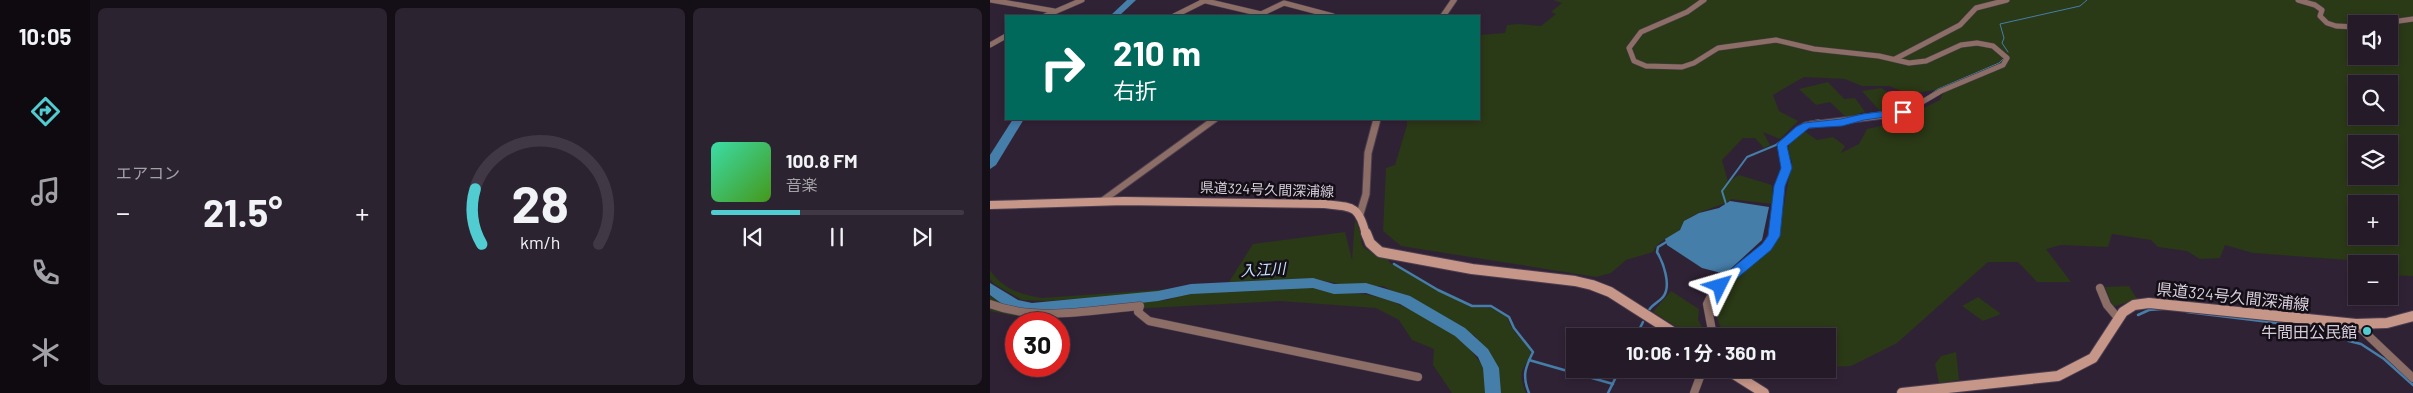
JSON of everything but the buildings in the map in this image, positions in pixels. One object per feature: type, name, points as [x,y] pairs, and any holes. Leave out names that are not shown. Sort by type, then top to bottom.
[{"type":"main road","name":"県道324号久間深浦線","points":[[990,205],[1102,201],[1323,204],[1343,207],[1360,214]]},
{"type":"main road","points":[[1360,214],[1363,218],[1369,242],[1380,252],[1472,269],[1575,281],[1592,285],[1610,292],[1666,328]]},
{"type":"main road","name":"県道324号久間深浦線","points":[[1902,393],[2058,376],[2093,358],[2118,318],[2134,305],[2149,303],[2356,324],[2387,323],[2413,316]]},
{"type":"main road","points":[[1740,378],[1764,393]]},
{"type":"street","points":[[991,0],[1054,11]]},
{"type":"street","points":[[1047,15],[1082,0]]},
{"type":"street","points":[[1176,15],[1204,0],[1261,14],[1284,3],[1329,15]]},
{"type":"street","points":[[1444,15],[1454,0]]},
{"type":"street","points":[[1704,0],[1687,12],[1636,36],[1629,48],[1634,61],[1646,66],[1682,67],[1694,63],[1718,48],[1776,40],[1821,50],[1861,53],[1910,63],[1926,61],[1961,45],[1977,42],[1993,46],[2007,58],[2007,62],[2003,65],[1941,91],[1909,110],[1896,114],[1863,117],[1842,122],[1807,125],[1799,129],[1782,145],[1786,168],[1780,186],[1774,236],[1766,247],[1712,294],[1707,304],[1712,328]]},
{"type":"street","points":[[1895,59],[1901,54],[1929,42],[1960,25],[1976,8],[2007,0]]},
{"type":"street","points":[[2298,0],[2320,7],[2322,10],[2320,16],[2325,22],[2348,28]]},
{"type":"street","points":[[2398,21],[2413,19]]},
{"type":"street","points":[[990,45],[1005,37]]},
{"type":"street","points":[[1102,201],[1214,120]]},
{"type":"street","points":[[1360,214],[1365,200],[1367,157],[1371,135],[1377,120]]},
{"type":"street","points":[[2100,288],[2107,305],[2118,318]]},
{"type":"street","points":[[990,304],[1023,313],[1140,306],[1138,312],[1149,321],[1418,376]]},
{"type":"street","points":[[2356,324],[2413,378]]},
{"type":"street","points":[[1694,393],[1700,378]]},
{"type":"green space","points":[[1553,0],[2413,0],[2413,276],[2398,275],[2398,255],[2348,255],[2348,260],[2253,253],[2225,245],[2220,258],[2200,259],[2187,251],[2158,247],[2151,240],[2112,234],[2108,247],[2061,245],[2046,249],[2071,282],[2037,282],[2018,262],[1988,262],[1897,343],[1851,366],[1836,367],[1836,328],[1721,328],[1715,310],[1718,297],[1732,280],[1763,255],[1778,239],[1792,161],[1788,154],[1789,144],[1804,131],[1817,140],[1833,137],[1845,146],[1841,153],[1859,144],[1867,129],[1890,124],[1892,118],[1916,112],[1940,100],[1943,93],[1934,90],[1909,94],[1889,86],[1862,86],[1845,79],[1804,77],[1773,95],[1779,111],[1798,121],[1780,139],[1763,132],[1770,145],[1764,148],[1755,138],[1743,138],[1722,160],[1728,182],[1739,175],[1772,185],[1773,204],[1730,199],[1730,201],[1691,217],[1685,221],[1679,231],[1660,243],[1653,252],[1626,260],[1611,273],[1596,277],[1401,246],[1383,231],[1386,168],[1395,165],[1407,120],[1480,120],[1480,35],[1505,33],[1507,25],[1541,26],[1556,14],[1551,12],[1562,3]]},
{"type":"green space","points":[[1828,82],[1844,99],[1855,98],[1865,112],[1846,117],[1830,102],[1816,105],[1799,89]]},
{"type":"green space","points":[[1881,88],[1894,96],[1902,107],[1880,111],[1862,91]]},
{"type":"green space","points":[[1355,220],[1362,244],[1368,250],[1387,258],[1390,263],[1470,307],[1491,308],[1507,317],[1512,328],[1531,352],[1521,375],[1526,393],[1499,393],[1493,363],[1475,336],[1383,286],[1349,286],[1320,280],[1229,282],[1253,244],[1345,232],[1352,260]]},
{"type":"green space","points":[[990,270],[1000,282],[1012,290],[1042,298],[1170,289],[1157,294],[1045,301],[1022,300],[994,284],[990,279]]},
{"type":"green space","points":[[1281,285],[1318,286],[1329,292],[1364,294],[1387,299],[1411,310],[1462,339],[1483,366],[1486,393],[1452,393],[1433,365],[1434,349],[1412,340],[1399,320],[1376,308],[1280,301],[1147,308],[1131,311],[1070,315],[1070,312],[1005,312],[1005,314],[990,311],[990,296],[1011,307],[1031,310],[1168,300],[1193,291]]},
{"type":"green space","points":[[2129,286],[2137,299],[2113,307],[2105,287]]},
{"type":"green space","points":[[1671,291],[1699,309],[1698,320],[1703,328],[1678,328],[1653,312]]},
{"type":"green space","points":[[1978,297],[2001,314],[1983,321],[1962,306]]},
{"type":"green space","points":[[1956,352],[1959,380],[1939,383],[1935,364],[1941,356]]},
{"type":"water","points":[[1730,201],[1769,207],[1762,240],[1725,274],[1702,268],[1667,245],[1665,239],[1680,230],[1684,221],[1699,213],[1719,208]]},
{"type":"waterway","name":"入江川","points":[[1115,15],[1132,0]]},
{"type":"waterway","points":[[2008,52],[2002,43],[2004,38],[2000,24],[2080,6],[2087,0]]},
{"type":"waterway","points":[[1925,98],[1938,89],[1999,63],[2003,59]]},
{"type":"waterway","points":[[1856,116],[1883,112]]},
{"type":"waterway","name":"入江川","points":[[990,165],[1017,120]]},
{"type":"waterway","points":[[1726,204],[1722,191],[1747,157],[1776,145],[1804,123],[1819,120]]},
{"type":"waterway","points":[[1649,310],[1666,292],[1666,274],[1657,252],[1658,247],[1668,241]]},
{"type":"waterway","points":[[1394,264],[1438,290],[1472,306],[1491,306],[1509,317],[1514,328],[1533,352],[1529,360]]},
{"type":"waterway","name":"入江川","points":[[990,288],[1014,305],[1032,309],[1158,296],[1191,289],[1313,283],[1334,289],[1366,288],[1405,300],[1460,332],[1483,353],[1491,368],[1493,393]]},
{"type":"waterway","points":[[2138,315],[2149,310],[2162,309]]},
{"type":"waterway","points":[[2187,312],[2337,330],[2349,341],[2361,344],[2384,359],[2413,385]]},
{"type":"waterway","points":[[1640,328],[1643,322]]},
{"type":"waterway","points":[[1529,360],[1525,372],[1529,393]]},
{"type":"waterway","points":[[1529,360],[1613,384]]},
{"type":"waterway","points":[[1613,384],[1616,378]]},
{"type":"waterway","points":[[1608,393],[1613,384]]},
{"type":"place","name":"牛間田公民館","points":[[2367,331]]},
{"type":"route","points":[[1720,286],[1766,247],[1774,236],[1780,186],[1786,168],[1782,145],[1799,129],[1807,125],[1842,122],[1863,117],[1903,112]]}]
